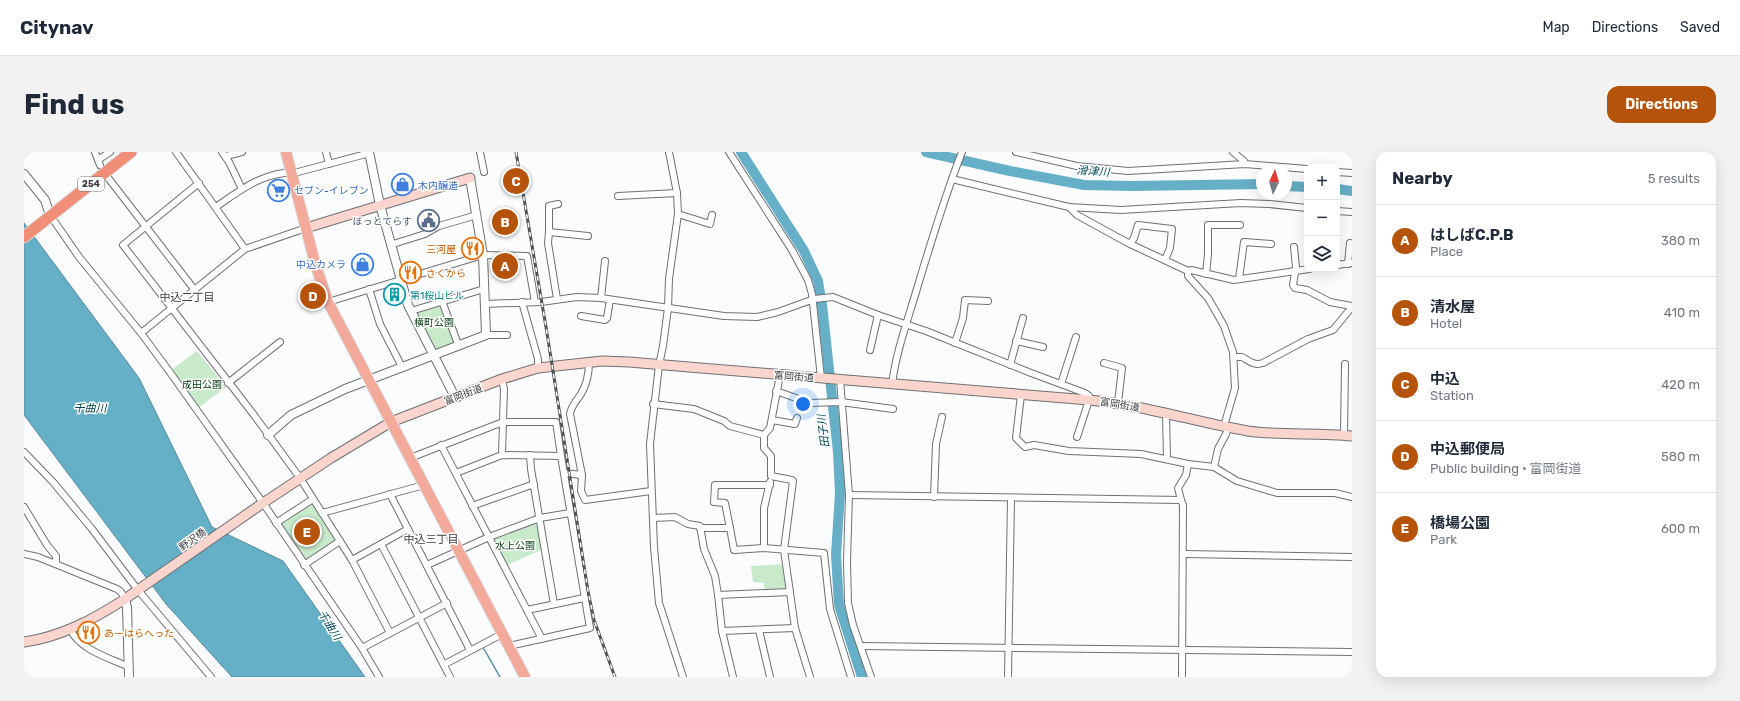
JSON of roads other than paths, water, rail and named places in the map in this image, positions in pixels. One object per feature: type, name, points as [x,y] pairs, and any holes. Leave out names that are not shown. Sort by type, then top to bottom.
[{"type":"highway","name":"254","points":[[24,237],[131,152]]},
{"type":"main road","points":[[286,152],[315,263],[328,302],[525,677]]},
{"type":"main road","points":[[306,228],[470,178]]},
{"type":"main road","name":"富岡街道","points":[[300,478],[391,422],[502,379],[538,368],[589,362],[629,362],[1089,400],[1118,403],[1226,427],[1286,435],[1326,434],[1348,436]]},
{"type":"main road","name":"野沢橋","points":[[24,642],[50,637],[93,619],[125,599],[300,478]]},
{"type":"street","points":[[95,152],[99,163],[110,152]]},
{"type":"street","points":[[176,152],[245,249]]},
{"type":"street","points":[[242,152],[224,154],[242,189]]},
{"type":"street","points":[[326,152],[329,164]]},
{"type":"street","points":[[480,152],[484,172]]},
{"type":"street","points":[[669,152],[677,193],[678,214],[669,279],[668,308],[653,404],[650,440],[651,491],[654,547],[660,604],[683,677]]},
{"type":"street","points":[[729,152],[798,261],[808,280],[813,299],[823,378]]},
{"type":"street","points":[[892,384],[894,369],[942,205],[962,152]]},
{"type":"street","points":[[1016,152],[1077,166],[1128,171],[1245,164],[1304,169]]},
{"type":"street","points":[[1233,152],[1244,160],[1245,164]]},
{"type":"street","points":[[216,207],[257,180],[291,172],[298,172],[369,153],[390,245],[411,311],[455,397]]},
{"type":"street","points":[[1340,172],[1352,173]]},
{"type":"street","points":[[24,174],[45,200],[48,217],[141,333],[261,504],[276,523],[362,648],[379,677]]},
{"type":"street","points":[[470,178],[482,255],[486,335]]},
{"type":"street","points":[[952,178],[1069,208],[1121,210],[1241,203],[1304,208]]},
{"type":"street","points":[[109,179],[194,289]]},
{"type":"street","points":[[199,184],[123,245],[300,478],[352,560],[390,633]]},
{"type":"street","points":[[618,196],[677,193]]},
{"type":"street","points":[[557,299],[548,243],[549,206],[558,204]]},
{"type":"street","points":[[1069,208],[1077,215],[1130,244],[1188,271],[1191,270],[1230,280],[1304,270]]},
{"type":"street","points":[[1340,211],[1352,212]]},
{"type":"street","points":[[678,214],[710,224]]},
{"type":"street","points":[[390,245],[425,234],[439,226],[476,215]]},
{"type":"street","points":[[708,231],[712,215]]},
{"type":"street","points":[[1130,244],[1134,238],[1138,225],[1172,229],[1170,248],[1165,260]]},
{"type":"street","points":[[1206,274],[1208,226],[1240,225]]},
{"type":"street","points":[[141,333],[245,249],[306,228]]},
{"type":"street","points":[[549,232],[588,236]]},
{"type":"street","points":[[1239,279],[1244,242],[1271,244]]},
{"type":"street","points":[[1340,265],[1350,263],[1350,243]]},
{"type":"street","points":[[1234,357],[1244,357],[1248,362],[1254,364],[1263,363],[1308,339],[1333,330],[1352,306],[1330,302],[1307,290],[1295,288],[1293,285],[1295,271],[1294,247]]},
{"type":"street","points":[[328,302],[482,255],[527,256],[535,302]]},
{"type":"street","points":[[602,298],[605,261]]},
{"type":"street","points":[[1188,271],[1188,276],[1208,298],[1224,326],[1234,357],[1235,388],[1226,427],[1226,434],[1218,449],[1214,466]]},
{"type":"street","points":[[369,289],[380,324],[402,366]]},
{"type":"street","points":[[411,311],[484,289]]},
{"type":"street","points":[[484,304],[535,302],[577,297],[602,298],[724,316],[757,317],[778,312],[813,299],[829,296],[878,315],[907,324],[1085,393],[1089,396],[1089,400],[1077,437]]},
{"type":"street","points":[[581,316],[605,320],[610,300]]},
{"type":"street","points":[[955,343],[963,318],[965,300],[988,302]]},
{"type":"street","points":[[442,301],[458,344]]},
{"type":"street","points":[[522,302],[537,354],[538,368]]},
{"type":"street","points":[[870,350],[878,315]]},
{"type":"street","points":[[1010,365],[1023,318]]},
{"type":"street","points":[[268,435],[291,416],[368,379],[458,344],[486,335],[508,335]]},
{"type":"street","points":[[1061,384],[1076,337]]},
{"type":"street","points":[[1016,341],[1043,347]]},
{"type":"street","points":[[228,382],[280,342]]},
{"type":"street","points":[[589,362],[586,382],[571,409],[570,414],[582,475],[581,491],[585,500],[651,491]]},
{"type":"street","points":[[1104,363],[1122,368],[1118,403]]},
{"type":"street","points":[[1345,364],[1348,436]]},
{"type":"street","points":[[764,548],[764,508],[770,485],[771,456],[764,448],[764,436],[770,428],[780,375]]},
{"type":"street","points":[[502,379],[504,389],[502,455]]},
{"type":"street","points":[[839,379],[849,495],[847,561],[848,603],[871,677]]},
{"type":"street","points":[[776,392],[810,403],[841,402],[894,409]]},
{"type":"street","points":[[1021,395],[1016,438],[1022,445],[1025,446],[1034,445],[1069,451],[1141,454],[1188,464],[1214,466],[1238,481],[1277,493],[1335,493],[1352,497]]},
{"type":"street","points":[[653,404],[694,409],[724,421],[730,426],[764,436]]},
{"type":"street","points":[[1166,414],[1167,459]]},
{"type":"street","points":[[934,497],[936,444],[942,417]]},
{"type":"street","points":[[772,420],[795,424],[797,418]]},
{"type":"street","points":[[410,458],[503,422],[556,422],[590,628],[509,646]]},
{"type":"street","points":[[441,445],[542,639]]},
{"type":"street","points":[[24,452],[53,482],[92,529],[138,590],[212,677]]},
{"type":"street","points":[[456,473],[502,455],[561,456]]},
{"type":"street","points":[[530,455],[554,604]]},
{"type":"street","points":[[1182,677],[1184,554],[1183,505],[1180,500],[1178,488],[1186,475],[1188,464]]},
{"type":"street","points":[[564,473],[582,475]]},
{"type":"street","points":[[771,476],[793,481],[784,550],[796,628],[810,677]]},
{"type":"street","points":[[322,513],[424,484]]},
{"type":"street","points":[[472,506],[534,484]]},
{"type":"street","points":[[770,485],[715,485],[714,502],[725,503],[734,550],[764,548],[822,553],[825,556],[830,608],[851,677]]},
{"type":"street","points":[[390,494],[470,650]]},
{"type":"street","points":[[849,495],[1180,500]]},
{"type":"street","points":[[1008,677],[1011,498]]},
{"type":"street","points":[[276,523],[314,499]]},
{"type":"street","points":[[24,507],[46,545],[56,556],[56,564]]},
{"type":"street","points":[[427,565],[489,537],[540,518],[570,513]]},
{"type":"street","points":[[653,518],[678,518],[688,524],[698,524],[704,549],[715,576],[722,631],[733,677]]},
{"type":"street","points":[[700,528],[730,528]]},
{"type":"street","points":[[352,560],[408,529]]},
{"type":"street","points":[[304,565],[340,541]]},
{"type":"street","points":[[382,544],[445,664],[450,677]]},
{"type":"street","points":[[24,554],[38,557],[56,564],[121,592],[127,607],[129,677]]},
{"type":"street","points":[[1184,554],[1352,557]]},
{"type":"street","points":[[718,595],[790,592]]},
{"type":"street","points":[[527,610],[584,598]]},
{"type":"street","points":[[362,648],[447,603]]},
{"type":"street","points":[[722,631],[796,628]]},
{"type":"street","points":[[70,629],[82,645],[129,667]]},
{"type":"street","points":[[759,630],[770,677]]},
{"type":"street","points":[[445,664],[502,634]]},
{"type":"street","points":[[861,646],[1352,652]]},
{"type":"water","name":"千曲川","points":[[24,223],[139,378],[212,527],[283,561],[365,677],[232,677],[166,604],[24,415]]},
{"type":"waterway","name":"田子川","points":[[741,152],[804,251],[818,281],[838,452],[840,493],[836,555],[839,605],[862,677]]},
{"type":"waterway","name":"滑津川","points":[[926,152],[1010,171],[1084,185],[1132,186],[1256,184]]},
{"type":"waterway","name":"滑津川","points":[[1292,186],[1304,187]]},
{"type":"waterway","name":"滑津川","points":[[1340,189],[1352,191]]},
{"type":"waterway","points":[[484,649],[500,677]]},
{"type":"railway","points":[[516,152],[546,327],[588,591],[594,620],[615,677]]},
{"type":"place","name":"中込","points":[[516,181]]},
{"type":"place","name":"木内醸造","points":[[402,185]]},
{"type":"place","name":"セブン-イレブン","points":[[278,190]]},
{"type":"place","name":"ほっとてらす","points":[[428,221]]},
{"type":"place","name":"清水屋","points":[[505,222]]},
{"type":"place","name":"三河屋","points":[[472,249]]},
{"type":"place","name":"中込カメラ","points":[[362,264]]},
{"type":"place","name":"はしばC.P.B","points":[[505,266]]},
{"type":"place","name":"さくから","points":[[410,273]]},
{"type":"place","name":"第1桜山ビル","points":[[395,295]]},
{"type":"place","name":"中込郵便局","points":[[313,296]]},
{"type":"place","name":"橋場公園","points":[[307,532]]},
{"type":"place","name":"あーはらへった","points":[[89,633]]},
{"type":"district","name":"中込二丁目","points":[[187,297]]},
{"type":"district","name":"中込三丁目","points":[[431,539]]},
{"type":"park label","name":"横町公園","points":[[434,322]]},
{"type":"park label","name":"成田公園","points":[[202,384]]},
{"type":"park label","name":"水上公園","points":[[515,545]]}]
